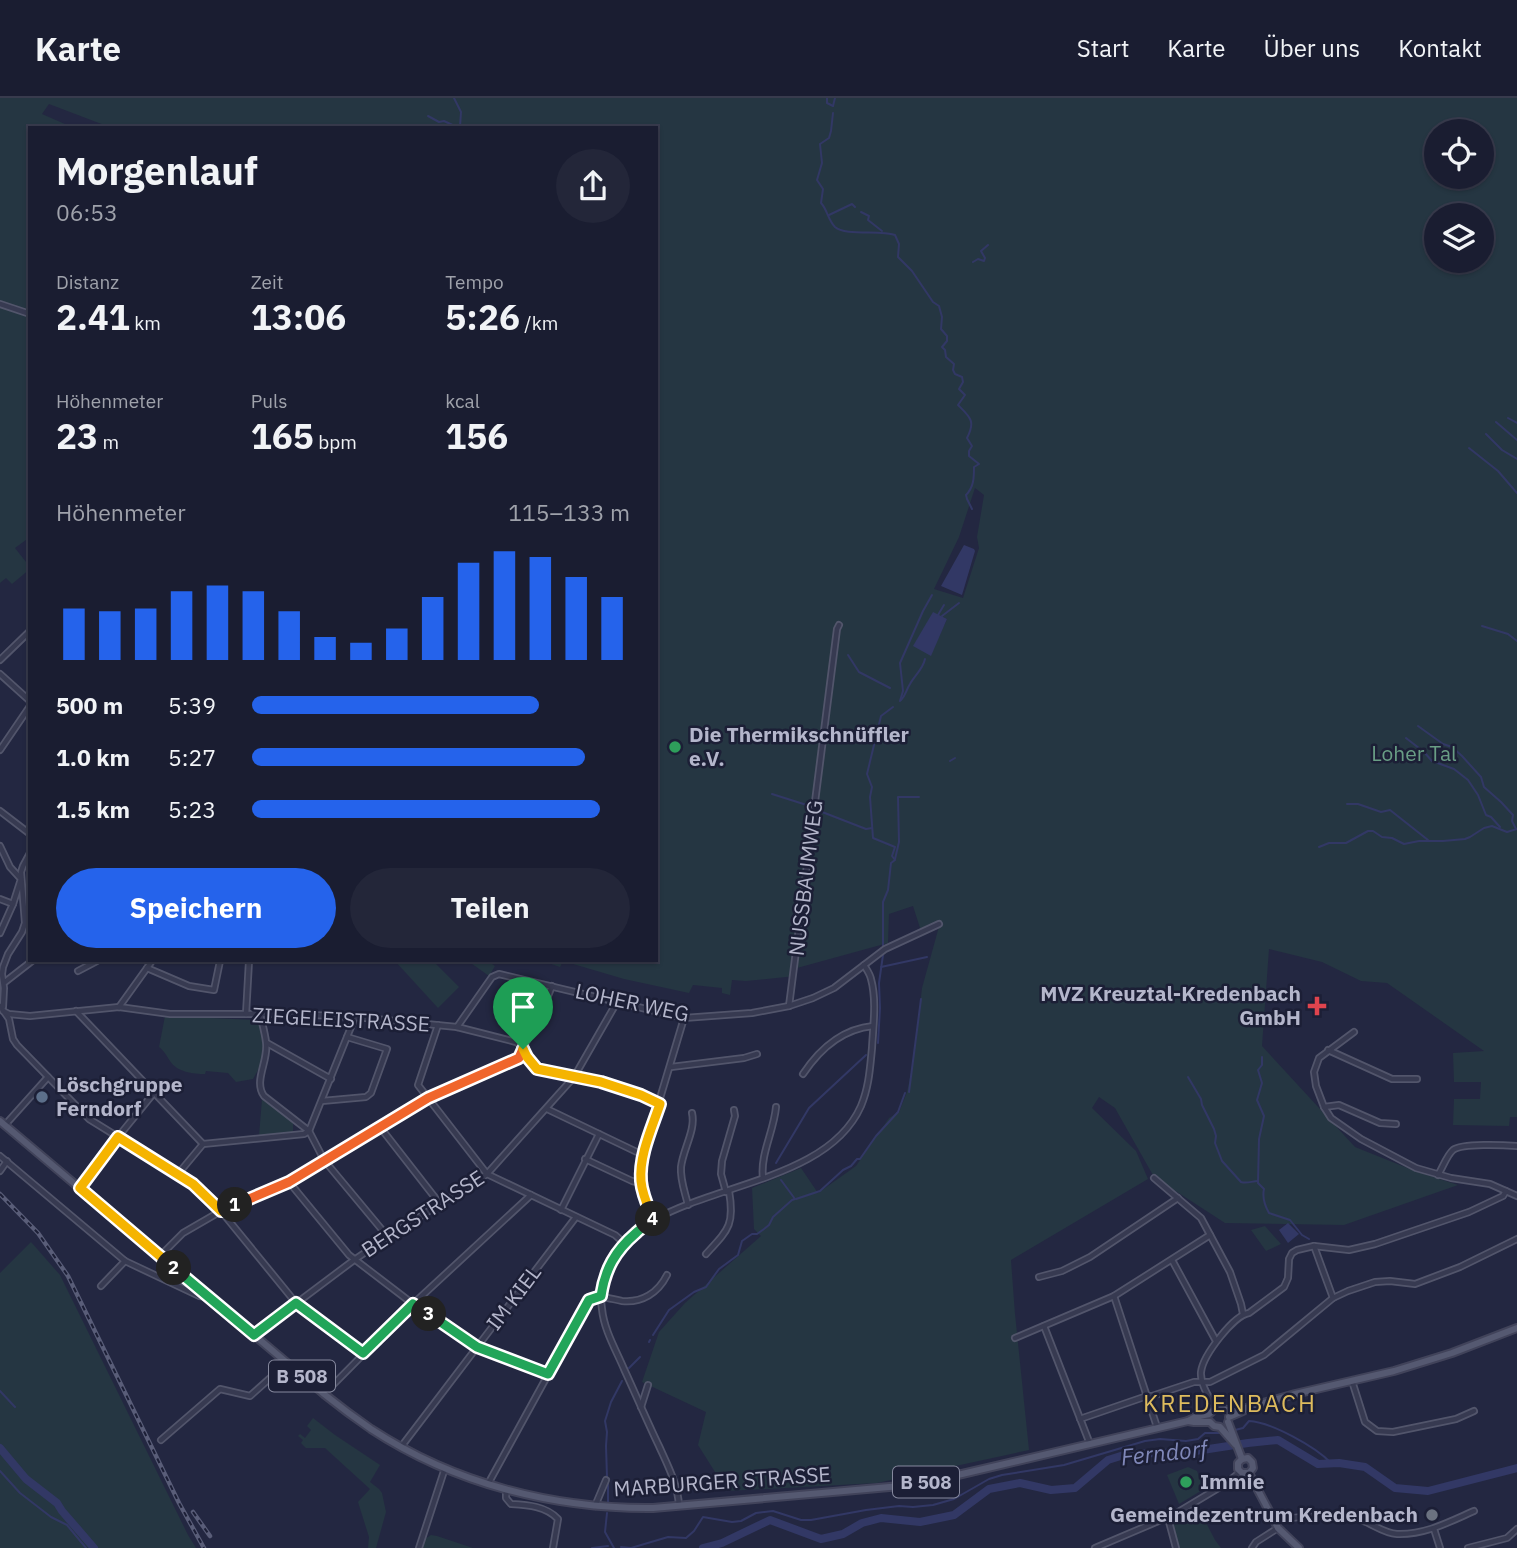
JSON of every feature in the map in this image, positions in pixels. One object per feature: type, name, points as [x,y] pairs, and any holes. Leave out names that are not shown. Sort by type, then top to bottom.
[{"type":"main road","name":"MARBURGER STRASSE","points":[[3,1123],[324,1394],[373,1430],[445,1468],[506,1490],[557,1502],[622,1508],[679,1506],[912,1485],[1157,1427],[1188,1421],[1210,1422]]},
{"type":"main road","points":[[1235,1444],[1220,1427],[1228,1417],[1243,1412],[1246,1408],[1394,1371],[1452,1353],[1517,1328]]},
{"type":"main road","name":"B 508","points":[[1212,1411],[1220,1407],[1228,1417]]},
{"type":"main road","name":"MARBURGER STRASSE","points":[[1188,1421],[1212,1411]]},
{"type":"main road","points":[[1210,1422],[1212,1411]]},
{"type":"main road","points":[[1228,1417],[1242,1459]]},
{"type":"main road","name":"B 508","points":[[1210,1422],[1220,1427]]},
{"type":"main road","points":[[1248,1458],[1252,1462],[1253,1468],[1249,1473],[1240,1472],[1238,1465],[1242,1459],[1248,1458]]},
{"type":"main road","points":[[1249,1473],[1273,1521],[1299,1548]]},
{"type":"street","points":[[0,304],[28,313]]},
{"type":"street","name":"NUSSBAUMWEG","points":[[789,1006],[839,625]]},
{"type":"street","points":[[0,660],[28,633]]},
{"type":"street","points":[[0,674],[28,702]]},
{"type":"street","points":[[0,750],[28,707]]},
{"type":"street","points":[[0,811],[28,832]]},
{"type":"street","points":[[0,846],[10,867],[21,879],[25,923],[2,974],[1,1010],[9,1019],[17,1045],[89,1119],[204,1192],[296,1303],[363,1353]]},
{"type":"street","points":[[0,932],[13,904],[28,857]]},
{"type":"street","points":[[0,898],[13,904]]},
{"type":"street","name":"LOHER WEG","points":[[457,1027],[495,974],[684,1018],[789,1006],[834,988],[886,949],[939,924]]},
{"type":"street","points":[[2,980],[30,962]]},
{"type":"street","points":[[78,971],[95,962]]},
{"type":"street","points":[[119,1007],[151,962]]},
{"type":"street","points":[[147,968],[189,986],[214,990],[220,962]]},
{"type":"street","points":[[246,1014],[249,962]]},
{"type":"street","points":[[679,1506],[672,1474],[607,1330],[601,1296],[607,1270],[624,1243],[653,1220],[801,1162],[819,1152],[850,1124],[868,1086],[873,1001],[871,980],[864,965]]},
{"type":"street","points":[[160,1256],[183,1233],[221,1211],[289,1182],[428,1098],[519,1058],[536,1026],[552,986]]},
{"type":"street","name":"BERGSTRASSE","points":[[254,1335],[354,1260],[487,1174],[574,1077],[617,1002]]},
{"type":"street","name":"ZIEGELEISTRASSE","points":[[1,1010],[9,1014],[30,1016],[119,1007],[170,1014],[355,1017],[457,1027],[516,1042],[537,1069],[612,1086],[660,1104]]},
{"type":"street","points":[[76,1011],[203,1143]]},
{"type":"street","points":[[260,1014],[267,1043],[266,1061],[259,1086],[261,1091],[309,1131],[324,1160],[388,1237]]},
{"type":"street","points":[[178,1174],[203,1143],[304,1134],[309,1131],[355,1017]]},
{"type":"street","points":[[653,1220],[641,1182],[643,1155],[684,1018]]},
{"type":"street","points":[[438,1025],[418,1085],[487,1174],[615,1236],[624,1243]]},
{"type":"street","points":[[803,1074],[812,1060],[838,1038],[862,1027],[873,1026]]},
{"type":"street","points":[[1354,1032],[1319,1058],[1314,1072],[1316,1086],[1331,1118],[1361,1139],[1416,1168],[1438,1175],[1490,1184],[1517,1196]]},
{"type":"street","points":[[321,1101],[366,1097],[371,1093],[387,1049],[347,1037]]},
{"type":"street","points":[[267,1043],[331,1079]]},
{"type":"street","points":[[1328,1050],[1392,1079],[1417,1079]]},
{"type":"street","points":[[671,1067],[757,1054]]},
{"type":"street","points":[[3,1123],[48,1077]]},
{"type":"street","points":[[80,1188],[153,1094]]},
{"type":"street","points":[[1324,1107],[1339,1105],[1380,1123],[1396,1124]]},
{"type":"street","points":[[763,1178],[761,1165],[775,1121],[776,1107]]},
{"type":"street","points":[[547,1109],[643,1155]]},
{"type":"street","points":[[706,1254],[723,1236],[731,1220],[732,1207],[722,1174],[722,1161],[735,1116],[734,1110]]},
{"type":"street","points":[[688,1205],[681,1169],[694,1120],[692,1113]]},
{"type":"street","points":[[380,1127],[440,1203]]},
{"type":"street","points":[[561,1210],[599,1134]]},
{"type":"street","points":[[1438,1175],[1456,1148],[1517,1146]]},
{"type":"street","points":[[0,1156],[125,1261],[199,1296],[208,1297]]},
{"type":"street","points":[[585,1159],[632,1181],[641,1182]]},
{"type":"street","points":[[0,1171],[6,1161]]},
{"type":"street","points":[[1154,1178],[1200,1218],[1230,1272],[1243,1314]]},
{"type":"street","points":[[289,1182],[354,1260],[413,1304],[477,1347],[548,1374]]},
{"type":"street","points":[[1212,1411],[1202,1382],[1202,1366],[1216,1341],[1243,1314],[1249,1313],[1284,1287],[1292,1253],[1302,1248],[1349,1250],[1375,1244],[1469,1212],[1503,1196],[1506,1191]]},
{"type":"street","points":[[324,1394],[413,1304],[531,1195]]},
{"type":"street","points":[[1039,1277],[1062,1271],[1090,1257],[1178,1198]]},
{"type":"street","name":"IM KIEL","points":[[401,1447],[576,1217]]},
{"type":"street","points":[[1015,1338],[1114,1296],[1210,1236]]},
{"type":"street","points":[[1080,1419],[1194,1382],[1210,1382],[1264,1355],[1333,1298],[1348,1291],[1375,1282],[1415,1284],[1429,1280],[1517,1239]]},
{"type":"street","points":[[1314,1247],[1333,1298]]},
{"type":"street","points":[[1172,1259],[1216,1341]]},
{"type":"street","points":[[101,1286],[125,1261]]},
{"type":"street","points":[[488,1484],[589,1300],[601,1296],[635,1301],[647,1297],[661,1287],[667,1275]]},
{"type":"street","points":[[1114,1296],[1157,1427]]},
{"type":"street","points":[[1044,1326],[1090,1444]]},
{"type":"street","points":[[161,1440],[220,1389],[250,1396],[287,1363]]},
{"type":"street","points":[[1352,1381],[1365,1422],[1377,1431],[1393,1432],[1456,1419],[1474,1411]]},
{"type":"street","points":[[641,1408],[648,1385]]},
{"type":"street","points":[[419,1548],[445,1468]]},
{"type":"street","points":[[1095,1548],[1168,1518],[1240,1472]]},
{"type":"street","points":[[594,1506],[606,1480]]},
{"type":"street","points":[[506,1490],[506,1498],[511,1504],[531,1505],[558,1519],[553,1548]]},
{"type":"street","points":[[1273,1521],[1336,1516],[1362,1520],[1399,1534],[1434,1529],[1474,1511]]},
{"type":"street","points":[[1168,1518],[1176,1548]]},
{"type":"street","points":[[1252,1548],[1256,1542],[1278,1528]]},
{"type":"street","points":[[1434,1529],[1440,1548]]},
{"type":"street","points":[[1468,1548],[1507,1538],[1517,1530]]},
{"type":"green space","name":"Loher Tal","points":[[0,98],[1517,98],[1517,1117],[1510,1117],[1509,1126],[1453,1125],[1454,1099],[1480,1099],[1481,1082],[1454,1082],[1453,1053],[1484,1051],[1387,983],[1361,981],[1322,962],[1269,949],[1262,1046],[1355,1147],[1458,1185],[1344,1225],[1225,1223],[1154,1177],[1115,1108],[1099,1097],[1092,1108],[1136,1151],[1148,1179],[1011,1260],[1029,1450],[877,1483],[727,1491],[698,1445],[706,1412],[642,1382],[659,1332],[685,1303],[761,1236],[754,1229],[752,1188],[801,1168],[818,1193],[856,1166],[889,1118],[899,1112],[907,1092],[913,1063],[922,988],[940,923],[921,931],[913,906],[889,914],[888,943],[797,968],[796,976],[732,980],[730,995],[722,993],[722,988],[693,985],[689,993],[624,979],[566,962],[658,962],[658,126],[107,126],[49,104],[42,114],[69,126],[28,126],[28,538],[15,548],[28,564],[28,571],[12,584],[6,578],[0,583]],"holes":[[[975,488],[984,495],[977,537],[979,548],[963,598],[934,589],[959,537]],[[932,613],[947,619],[930,656]]]},
{"type":"green space","points":[[396,962],[434,962],[459,987],[438,1008]]},
{"type":"green space","points":[[469,962],[489,962],[495,966],[489,976]]},
{"type":"green space","points":[[546,962],[562,962],[560,967]]},
{"type":"green space","points":[[165,1016],[258,1020],[265,1050],[253,1079],[236,1082],[228,1073],[206,1071],[205,1074],[195,1074],[177,1068],[159,1047]]},
{"type":"green space","points":[[262,1099],[293,1122],[293,1134],[259,1136]]},
{"type":"green space","points":[[1265,1226],[1281,1244],[1266,1251],[1251,1230]]},
{"type":"green space","points":[[31,1242],[60,1275],[196,1548],[0,1548],[0,1273]]},
{"type":"green space","points":[[313,1418],[380,1465],[370,1482],[382,1493],[386,1512],[376,1548],[368,1548],[369,1537],[358,1502],[370,1489],[325,1448],[306,1448],[301,1443],[303,1440],[298,1436],[300,1434],[305,1438],[311,1430],[307,1426]]},
{"type":"green space","name":"Immie","points":[[1188,1467],[1197,1471],[1204,1489],[1179,1504],[1167,1475]]},
{"type":"green space","points":[[1197,1505],[1221,1548],[1179,1548],[1174,1520]]},
{"type":"green space","points":[[431,1535],[473,1548],[422,1548],[425,1539]]},
{"type":"water","points":[[964,545],[975,551],[962,595],[941,586]]},
{"type":"water","points":[[933,612],[947,619],[931,656],[913,646]]},
{"type":"water","points":[[1288,1223],[1299,1234],[1288,1243],[1279,1230]]},
{"type":"waterway","points":[[454,98],[461,112],[460,126]]},
{"type":"waterway","points":[[827,98],[827,103],[833,106]]},
{"type":"waterway","points":[[833,106],[835,98]]},
{"type":"waterway","points":[[833,113],[829,138],[820,144],[822,163],[817,180],[823,189],[821,203],[835,227],[840,230],[895,235],[899,244],[898,257],[939,306],[941,329],[947,336],[942,347],[946,357],[954,364],[955,374],[962,377],[963,382],[959,389],[965,395],[958,405],[971,423],[967,438],[972,446],[969,456],[979,464],[974,467],[974,478],[966,495],[972,509]]},
{"type":"waterway","points":[[428,116],[455,126]]},
{"type":"waterway","points":[[829,215],[852,204],[855,207]]},
{"type":"waterway","points":[[861,212],[869,216],[868,220],[882,231]]},
{"type":"waterway","points":[[973,262],[978,259],[984,261],[981,251],[988,245]]},
{"type":"waterway","points":[[1508,418],[1517,423]]},
{"type":"waterway","points":[[1496,422],[1517,440]]},
{"type":"waterway","points":[[1486,434],[1502,450],[1517,459]]},
{"type":"waterway","points":[[1469,448],[1498,471],[1517,493]]},
{"type":"waterway","points":[[900,701],[903,691],[900,663],[932,595]]},
{"type":"waterway","points":[[942,616],[959,603]]},
{"type":"waterway","points":[[938,615],[944,605]]},
{"type":"waterway","points":[[1482,626],[1508,634],[1517,641]]},
{"type":"waterway","points":[[848,655],[859,672],[890,688]]},
{"type":"waterway","points":[[901,700],[925,659]]},
{"type":"waterway","points":[[883,947],[883,902],[888,890],[891,863],[895,860],[892,856],[895,847],[873,838],[870,797],[872,787],[867,774],[881,716],[893,707]]},
{"type":"waterway","points":[[1418,726],[1462,756],[1481,777],[1484,787],[1513,815],[1512,821],[1516,829]]},
{"type":"waterway","points":[[1406,738],[1432,761],[1454,769],[1468,780],[1486,815],[1500,827]]},
{"type":"waterway","points":[[950,761],[955,758]]},
{"type":"waterway","points":[[772,794],[813,807]]},
{"type":"waterway","points":[[895,859],[899,842],[898,797],[919,797]]},
{"type":"waterway","points":[[1347,804],[1358,804],[1381,812],[1390,810],[1428,840]]},
{"type":"waterway","points":[[817,810],[866,829],[872,828]]},
{"type":"waterway","points":[[1319,847],[1329,843],[1346,843],[1368,831],[1404,844],[1465,839],[1492,826],[1507,832],[1517,829]]},
{"type":"waterway","points":[[878,1043],[879,983],[883,955]]},
{"type":"waterway","points":[[881,967],[927,957]]},
{"type":"waterway","points":[[909,1092],[921,999]]},
{"type":"waterway","points":[[776,1163],[809,1108],[866,1055]]},
{"type":"waterway","points":[[1262,1057],[1262,1065],[1258,1070],[1262,1083],[1257,1100],[1264,1116],[1259,1139],[1258,1183],[1264,1189],[1264,1202],[1269,1213],[1290,1220],[1302,1235],[1309,1239]]},
{"type":"waterway","points":[[1188,1077],[1214,1129],[1215,1143],[1222,1161],[1241,1182],[1258,1181]]},
{"type":"waterway","points":[[796,1199],[820,1191],[860,1159],[898,1112],[905,1093]]},
{"type":"waterway","points":[[653,1335],[669,1310],[706,1287],[719,1269],[738,1255],[742,1241],[764,1229],[773,1217],[795,1199],[781,1180]]},
{"type":"waterway","points":[[629,1368],[640,1357]]},
{"type":"waterway","points":[[607,1477],[605,1421],[622,1381]]},
{"type":"waterway","points":[[0,1391],[15,1407]]},
{"type":"waterway","points":[[1235,1430],[1243,1428],[1249,1421],[1258,1422],[1304,1443],[1331,1463]]},
{"type":"waterway","points":[[621,1547],[631,1548],[668,1537],[686,1538],[703,1517],[732,1522],[741,1521],[756,1513],[773,1511],[801,1520],[811,1520],[866,1510],[933,1505],[954,1499],[989,1479],[1002,1475],[1064,1465],[1145,1441],[1186,1441],[1198,1439],[1205,1433],[1223,1433]]},
{"type":"waterway","name":"Ferndorf","points":[[703,1548],[722,1543],[770,1520],[821,1539],[843,1534],[862,1523],[881,1518],[920,1522],[954,1515],[989,1489],[1020,1483],[1051,1490],[1075,1488],[1108,1460],[1127,1454],[1189,1452],[1278,1440],[1318,1464],[1339,1463],[1365,1467],[1395,1488],[1428,1491],[1517,1468]]},
{"type":"waterway","name":"Ferndorf","points":[[0,1448],[26,1479],[57,1503],[94,1548]]},
{"type":"waterway","points":[[0,1471],[20,1493],[51,1517],[67,1525],[86,1548]]},
{"type":"waterway","points":[[608,1483],[608,1502]]},
{"type":"waterway","points":[[607,1513],[605,1532],[614,1548]]},
{"type":"waterway","points":[[592,1548],[608,1546]]},
{"type":"railway","points":[[0,1194],[38,1233],[68,1276],[179,1503],[204,1548]]},
{"type":"railway","points":[[193,1512],[210,1536]]},
{"type":"place","name":"Die Thermikschnüffler e.V.","points":[[675,747]]},
{"type":"place","name":"MVZ Kreuztal-Kredenbach GmbH","points":[[1317,1006]]},
{"type":"place","name":"Löschgruppe Ferndorf","points":[[42,1097]]},
{"type":"place","name":"Immie","points":[[1186,1482]]},
{"type":"place","name":"Gemeindezentrum Kredenbach","points":[[1432,1515]]},
{"type":"district","name":"KREDENBACH","points":[[1230,1404]]},
{"type":"route","points":[[523,1049],[537,1069],[601,1082],[660,1104],[643,1155],[641,1170],[645,1200],[653,1220],[624,1243],[611,1260],[601,1296],[589,1300],[548,1374],[477,1347],[413,1304],[363,1353],[296,1303],[254,1335],[80,1188],[118,1137],[193,1184],[221,1211],[289,1182],[428,1098],[519,1058],[523,1049]]}]
